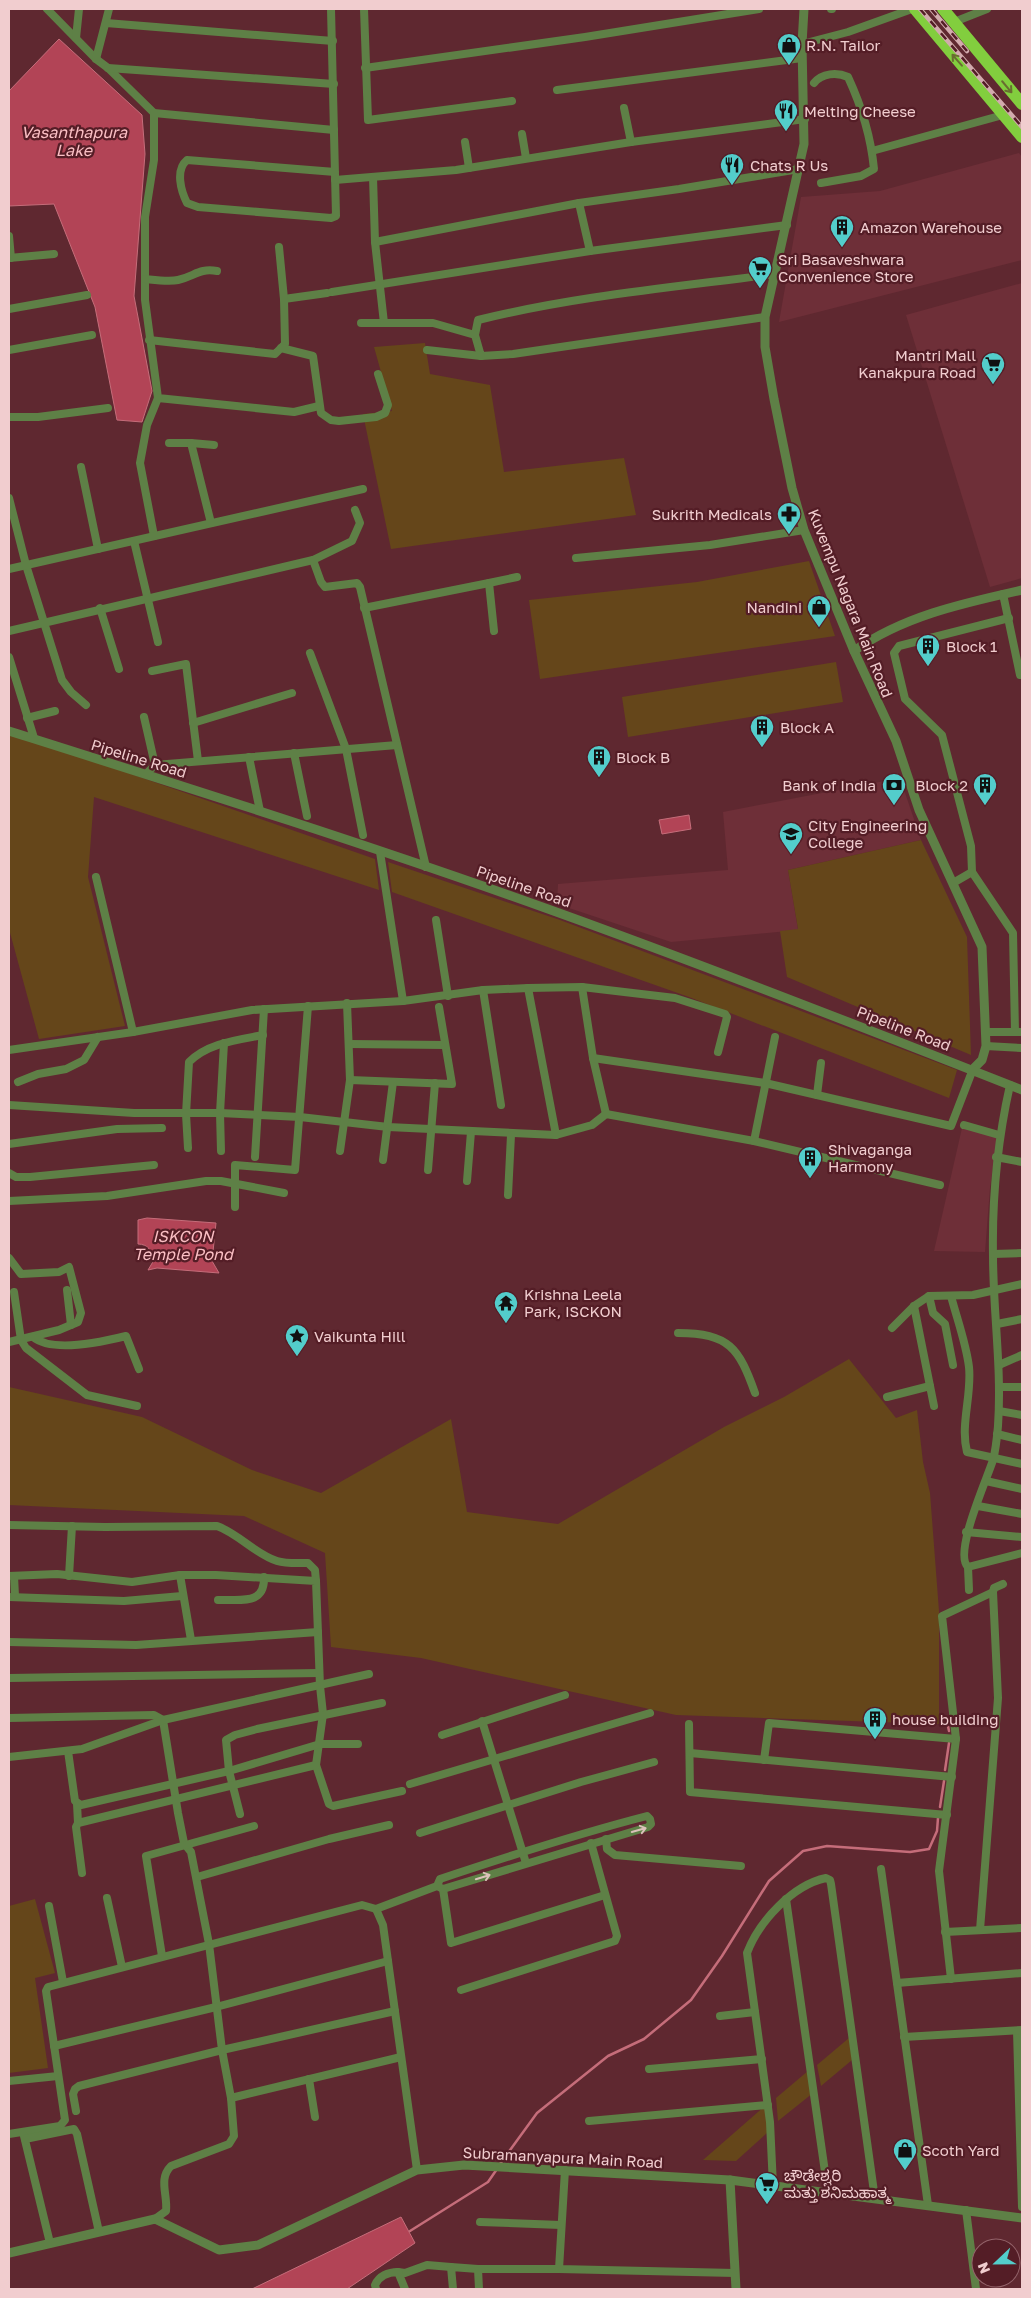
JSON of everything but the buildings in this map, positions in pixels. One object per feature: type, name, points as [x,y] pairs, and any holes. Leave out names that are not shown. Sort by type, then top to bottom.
[{"type":"highway","points":[[913,9],[1022,138]]},
{"type":"highway","points":[[943,9],[1022,104]]},
{"type":"highway","points":[[972,78],[988,63]]},
{"type":"street","points":[[47,9],[96,59],[108,68],[154,113],[334,130]]},
{"type":"street","points":[[76,38],[79,9]]},
{"type":"street","points":[[96,59],[110,9]]},
{"type":"street","points":[[331,9],[334,84],[334,130],[335,176],[336,216],[331,218],[198,207],[187,203],[182,195],[180,172],[187,160],[335,176],[373,177],[469,168],[630,142],[805,119]]},
{"type":"street","points":[[364,9],[368,120],[512,100]]},
{"type":"street","points":[[365,68],[585,37],[759,9]]},
{"type":"street","name":"Kuvempu Nagara Main Road","points":[[804,9],[802,58],[805,137],[787,225],[765,317],[765,347],[792,488],[804,530],[854,651],[896,741],[919,810],[982,947],[986,1046],[982,1060],[973,1069]]},
{"type":"street","points":[[802,44],[848,32],[913,9]]},
{"type":"street","points":[[954,22],[987,9]]},
{"type":"street","points":[[106,23],[332,41]]},
{"type":"street","points":[[557,90],[802,58]]},
{"type":"street","points":[[108,68],[334,84]]},
{"type":"street","points":[[814,83],[819,77],[839,73],[848,76],[856,94],[872,151],[874,169],[861,176],[821,183]]},
{"type":"street","points":[[624,108],[630,142]]},
{"type":"street","points":[[154,113],[154,160],[146,216],[146,279],[149,340],[158,398],[147,425],[140,463],[154,536]]},
{"type":"street","points":[[872,151],[1004,115]]},
{"type":"street","points":[[522,134],[526,158]]},
{"type":"street","points":[[465,142],[469,168]]},
{"type":"street","points":[[375,242],[579,203],[799,169]]},
{"type":"street","points":[[373,177],[375,242],[384,323]]},
{"type":"street","points":[[579,203],[590,251]]},
{"type":"street","points":[[284,299],[590,251],[787,225]]},
{"type":"street","points":[[9,236],[10,258],[54,254]]},
{"type":"street","points":[[149,340],[275,354],[285,344],[284,299],[279,247]]},
{"type":"street","points":[[146,279],[178,280],[196,272],[217,271]]},
{"type":"street","points":[[481,356],[476,335],[478,320],[550,305],[775,274]]},
{"type":"street","points":[[9,309],[87,295]]},
{"type":"street","points":[[427,350],[481,356],[514,354],[765,317]]},
{"type":"street","points":[[361,323],[433,323],[476,335]]},
{"type":"street","points":[[9,350],[92,335]]},
{"type":"street","points":[[281,348],[313,356],[319,406],[321,413],[331,420],[381,416],[388,405],[378,374]]},
{"type":"street","points":[[158,398],[294,412],[319,406]]},
{"type":"street","points":[[9,417],[38,417],[108,408]]},
{"type":"street","points":[[169,443],[214,445]]},
{"type":"street","points":[[190,443],[211,523]]},
{"type":"street","points":[[81,467],[98,549]]},
{"type":"street","points":[[9,569],[363,489]]},
{"type":"street","points":[[9,498],[26,565],[62,680],[71,692],[86,705]]},
{"type":"street","points":[[9,631],[146,597],[313,560],[352,541],[360,523],[355,510]]},
{"type":"street","points":[[576,558],[710,545],[804,530]]},
{"type":"street","points":[[134,541],[158,642]]},
{"type":"street","points":[[313,560],[321,582],[325,587],[359,584],[426,867]]},
{"type":"street","points":[[364,608],[517,577]]},
{"type":"street","points":[[489,583],[494,631]]},
{"type":"street","points":[[854,651],[878,636],[909,621],[1022,590]]},
{"type":"street","points":[[1003,594],[1020,675]]},
{"type":"street","points":[[100,608],[120,669]]},
{"type":"street","points":[[986,1032],[1019,1032],[1013,933],[972,872],[971,846],[942,735],[905,699],[894,653],[899,646],[1009,618]]},
{"type":"street","points":[[310,653],[346,748],[364,835]]},
{"type":"street","points":[[9,656],[34,738]]},
{"type":"street","points":[[152,671],[186,664],[198,761]]},
{"type":"street","points":[[193,723],[292,693]]},
{"type":"street","points":[[27,718],[55,711]]},
{"type":"street","points":[[144,717],[155,765]]},
{"type":"street","name":"Pipeline Road","points":[[9,731],[260,811],[546,908],[745,981],[973,1069],[1022,1090]]},
{"type":"street","points":[[146,774],[155,765],[397,745]]},
{"type":"street","points":[[294,754],[307,816]]},
{"type":"street","points":[[249,757],[260,811]]},
{"type":"street","points":[[380,852],[403,1001]]},
{"type":"street","points":[[953,883],[972,872]]},
{"type":"street","points":[[96,877],[133,1032]]},
{"type":"street","points":[[436,920],[448,996]]},
{"type":"street","points":[[582,987],[606,1114]]},
{"type":"street","points":[[9,1050],[133,1032],[264,1009],[403,1001],[482,990],[582,987],[675,998],[725,1014],[727,1017],[718,1052]]},
{"type":"street","points":[[528,988],[556,1135]]},
{"type":"street","points":[[482,990],[501,1105]]},
{"type":"street","points":[[340,1151],[350,1080],[347,1003]]},
{"type":"street","points":[[235,1206],[236,1165],[295,1170],[308,1006]]},
{"type":"street","points":[[350,1080],[452,1084],[438,1007]]},
{"type":"street","points":[[255,1157],[264,1009]]},
{"type":"street","points":[[188,1148],[186,1114],[189,1062],[195,1056],[224,1043],[263,1035]]},
{"type":"street","points":[[18,1082],[38,1074],[66,1069],[84,1060],[98,1037]]},
{"type":"street","points":[[754,1140],[774,1037]]},
{"type":"street","points":[[221,1151],[220,1113],[224,1043]]},
{"type":"street","points":[[349,1044],[445,1046]]},
{"type":"street","points":[[986,1046],[1022,1048]]},
{"type":"street","points":[[594,1058],[765,1083],[951,1126],[973,1069]]},
{"type":"street","points":[[817,1095],[822,1063]]},
{"type":"street","points":[[383,1160],[393,1082]]},
{"type":"street","points":[[428,1170],[433,1130],[435,1083]]},
{"type":"street","points":[[969,1590],[968,1567],[964,1558],[966,1532],[978,1506],[994,1457],[999,1412],[1000,1387],[993,1254],[996,1157],[1010,1085]]},
{"type":"street","points":[[9,1105],[134,1113],[220,1113],[300,1117],[388,1127],[511,1135],[556,1135],[584,1129],[606,1114],[754,1140],[940,1185]]},
{"type":"street","points":[[964,1125],[999,1135]]},
{"type":"street","points":[[9,1144],[117,1129],[162,1128]]},
{"type":"street","points":[[467,1181],[471,1132]]},
{"type":"street","points":[[508,1195],[511,1135]]},
{"type":"street","points":[[996,1157],[1022,1162]]},
{"type":"street","points":[[9,1173],[16,1177],[30,1177],[154,1165]]},
{"type":"street","points":[[9,1201],[107,1196],[206,1181],[284,1193]]},
{"type":"street","points":[[993,1254],[1022,1253]]},
{"type":"street","points":[[9,1258],[21,1274],[59,1272],[70,1267],[81,1313],[78,1322],[71,1325],[9,1342]]},
{"type":"street","points":[[892,1328],[914,1306],[929,1296],[973,1295],[1022,1284]]},
{"type":"street","points":[[68,1290],[71,1325]]},
{"type":"street","points":[[14,1292],[21,1340],[26,1348],[88,1395],[137,1406]]},
{"type":"street","points":[[929,1296],[933,1313],[945,1324],[953,1365]]},
{"type":"street","points":[[951,1296],[969,1367],[968,1405],[964,1438],[966,1452],[1022,1464]]},
{"type":"street","points":[[914,1306],[934,1406]]},
{"type":"street","points":[[997,1324],[1022,1319]]},
{"type":"street","points":[[678,1333],[698,1333],[715,1338],[738,1352],[746,1366],[755,1393]]},
{"type":"street","points":[[32,1337],[40,1343],[54,1346],[107,1341],[126,1336],[139,1369]]},
{"type":"street","points":[[999,1365],[1022,1355]]},
{"type":"street","points":[[888,1398],[930,1386]]},
{"type":"street","points":[[1000,1387],[1022,1387]]},
{"type":"street","points":[[999,1412],[1022,1415]]},
{"type":"street","points":[[997,1434],[1022,1440]]},
{"type":"street","points":[[986,1481],[1022,1489]]},
{"type":"street","points":[[978,1506],[1022,1514]]},
{"type":"street","points":[[9,1525],[217,1526],[231,1531],[245,1543],[276,1561],[308,1563],[315,1570],[323,1714],[316,1765],[329,1804],[333,1806],[402,1791]]},
{"type":"street","points":[[69,1576],[72,1526]]},
{"type":"street","points":[[966,1532],[1022,1536]]},
{"type":"street","points":[[968,1567],[1022,1553]]},
{"type":"street","points":[[182,1596],[124,1601],[12,1597],[11,1576],[69,1576],[132,1582],[180,1575],[264,1577],[316,1581]]},
{"type":"street","points":[[180,1575],[182,1596],[191,1640]]},
{"type":"street","points":[[218,1600],[254,1598],[260,1595],[264,1588],[264,1577]]},
{"type":"street","points":[[980,1930],[998,1698],[993,1592],[994,1588],[1003,1584]]},
{"type":"street","points":[[951,1979],[939,1872],[956,1739],[942,1616],[993,1592]]},
{"type":"street","points":[[9,1642],[136,1644],[318,1632]]},
{"type":"street","points":[[9,1678],[320,1674]]},
{"type":"street","points":[[9,1757],[82,1749],[163,1720],[369,1674]]},
{"type":"street","points":[[442,1735],[565,1695]]},
{"type":"street","points":[[240,1814],[229,1771],[225,1743],[235,1734],[382,1703]]},
{"type":"street","points":[[410,1784],[650,1713]]},
{"type":"street","points":[[9,1718],[154,1715],[163,1720]]},
{"type":"street","points":[[9,2253],[155,2219],[166,2211],[163,2180],[166,2171],[171,2166],[229,2144],[234,2136],[231,2098],[222,2050],[197,1877],[191,1852],[184,1843],[163,1720]]},
{"type":"street","points":[[482,1721],[526,1863]]},
{"type":"street","points":[[764,1760],[769,1723],[956,1739]]},
{"type":"street","points":[[689,1724],[690,1792],[947,1815]]},
{"type":"street","points":[[77,1804],[174,1785],[320,1744],[358,1744]]},
{"type":"street","points":[[68,1751],[77,1804],[78,1823],[76,1827],[82,1872]]},
{"type":"street","points":[[690,1753],[952,1777]]},
{"type":"street","points":[[420,1833],[581,1782],[654,1762]]},
{"type":"street","points":[[78,1823],[316,1765]]},
{"type":"street","points":[[24,2136],[63,2124],[65,2120],[46,1991],[52,1985],[362,1905],[376,1909],[440,1888],[648,1827],[650,1819],[647,1816],[523,1852],[440,1879],[440,1888],[451,1943],[605,1894]]},
{"type":"street","points":[[197,1877],[329,1839],[389,1825]]},
{"type":"street","points":[[162,1956],[146,1856],[184,1843],[254,1826]]},
{"type":"street","points":[[606,1840],[608,1850],[615,1855],[741,1866]]},
{"type":"street","points":[[461,1990],[615,1941],[617,1936],[591,1843]]},
{"type":"street","points":[[881,1869],[928,2205]]},
{"type":"street","points":[[773,2186],[768,2105],[748,1953],[755,1937],[786,1899],[815,1880],[826,1878],[830,1880],[875,2199]]},
{"type":"street","points":[[108,1898],[122,1967]]},
{"type":"street","points":[[786,1899],[828,2193]]},
{"type":"street","points":[[49,1906],[63,1982]]},
{"type":"street","points":[[376,1909],[383,1925],[417,2170]]},
{"type":"street","points":[[945,1932],[1022,1928]]},
{"type":"street","points":[[54,2046],[216,2008],[388,1961]]},
{"type":"street","points":[[897,1983],[1022,1973]]},
{"type":"street","points":[[76,2111],[73,2094],[74,2089],[79,2086],[222,2050],[395,2010]]},
{"type":"street","points":[[720,2016],[756,2012]]},
{"type":"street","points":[[904,2037],[1020,2030],[1022,2208]]},
{"type":"street","points":[[231,2098],[401,2057]]},
{"type":"street","points":[[649,2069],[762,2059]]},
{"type":"street","points":[[9,2081],[58,2076]]},
{"type":"street","points":[[309,2079],[315,2116]]},
{"type":"street","points":[[589,2121],[768,2105]]},
{"type":"street","points":[[9,2134],[24,2136],[74,2129],[77,2134],[99,2232]]},
{"type":"street","points":[[24,2136],[50,2243]]},
{"type":"street","name":"Subramanyapura Main Road","points":[[155,2219],[219,2250],[258,2245],[417,2170],[464,2165],[730,2180],[1022,2218]]},
{"type":"street","points":[[559,2269],[565,2170]]},
{"type":"street","points":[[730,2180],[736,2289]]},
{"type":"street","points":[[966,2210],[976,2289]]},
{"type":"street","points":[[480,2222],[562,2225]]},
{"type":"street","points":[[376,2289],[374,2285],[384,2274],[406,2273],[427,2265],[478,2269],[735,2273]]},
{"type":"street","points":[[451,2267],[453,2289]]},
{"type":"street","points":[[478,2269],[479,2289]]},
{"type":"street","points":[[398,2272],[405,2289]]},
{"type":"shaded area","points":[[1019,153],[1022,157],[1022,260],[779,322],[801,197],[880,191]]},
{"type":"shaded area","points":[[1022,283],[1022,578],[990,587],[906,315]]},
{"type":"shaded area","points":[[425,343],[430,374],[490,385],[504,472],[624,458],[636,515],[391,549],[363,414],[392,411],[374,347]]},
{"type":"shaded area","points":[[809,561],[835,636],[540,679],[529,600],[697,582]]},
{"type":"shaded area","points":[[836,662],[843,702],[628,737],[622,697]]},
{"type":"shaded area","points":[[9,734],[85,758],[375,859],[379,890],[94,797],[88,877],[125,1026],[39,1039],[9,929]]},
{"type":"shaded area","name":"City Engineering College","points":[[900,778],[921,840],[788,870],[798,930],[671,942],[557,904],[558,884],[728,870],[723,812]]},
{"type":"shaded area","points":[[921,840],[967,937],[971,1055],[787,977],[780,931],[798,929],[788,870]]},
{"type":"shaded area","points":[[388,862],[560,920],[957,1070],[949,1098],[689,997],[392,892]]},
{"type":"shaded area","points":[[962,1128],[998,1134],[990,1188],[985,1252],[934,1251]]},
{"type":"shaded area","points":[[849,1359],[896,1418],[917,1410],[923,1462],[930,1493],[939,1611],[939,1724],[676,1715],[421,1658],[331,1647],[325,1553],[244,1516],[9,1505],[9,1387],[142,1417],[252,1470],[321,1493],[451,1419],[467,1512],[558,1524],[724,1427],[784,1397]]},
{"type":"shaded area","points":[[35,1899],[55,1973],[35,1978],[48,2068],[9,2073],[9,1906]]},
{"type":"shaded area","points":[[849,2038],[852,2060],[821,2086],[817,2065]]},
{"type":"shaded area","points":[[808,2071],[813,2093],[778,2121],[776,2098]]},
{"type":"shaded area","points":[[766,2105],[768,2132],[736,2161],[703,2160]]},
{"type":"water","name":"Vasanthapura Lake","points":[[59,39],[142,115],[145,154],[134,296],[152,391],[142,422],[117,420],[95,307],[54,204],[9,206],[9,91]]},
{"type":"water","points":[[689,815],[691,829],[662,834],[659,820]]},
{"type":"water","name":"ISKCON Temple Pond","points":[[147,1218],[216,1223],[212,1261],[219,1273],[157,1268],[148,1270],[154,1260],[152,1254],[147,1247],[138,1244],[138,1220]]},
{"type":"water","points":[[401,2217],[415,2243],[347,2289],[252,2289]]},
{"type":"waterway","points":[[946,1717],[949,1731]]},
{"type":"waterway","points":[[945,1770],[949,1743]]},
{"type":"waterway","points":[[940,1807],[944,1781]]},
{"type":"waterway","points":[[500,2164],[537,2113],[608,2056],[644,2039],[691,2000],[722,1956],[769,1881],[803,1851],[827,1846],[910,1852],[929,1849],[937,1831],[938,1818]]},
{"type":"waterway","points":[[410,2231],[488,2182],[497,2169]]},
{"type":"railway","points":[[920,9],[1022,127]]},
{"type":"railway","points":[[931,9],[967,51]]},
{"type":"place","name":"R.N. Tailor","points":[[789,66]]},
{"type":"place","name":"Melting Cheese","points":[[786,132]]},
{"type":"place","name":"Chats R Us","points":[[732,186]]},
{"type":"place","name":"Amazon Warehouse","points":[[842,248]]},
{"type":"place","name":"Sri Basaveshwara Convenience Store","points":[[760,289]]},
{"type":"place","name":"Mantri Mall Kanakpura Road","points":[[993,385]]},
{"type":"place","name":"Sukrith Medicals","points":[[789,535]]},
{"type":"place","name":"Nandini","points":[[819,628]]},
{"type":"place","name":"Block 1","points":[[928,667]]},
{"type":"place","name":"Block A","points":[[762,748]]},
{"type":"place","name":"Block B","points":[[599,778]]},
{"type":"place","name":"Bank of India","points":[[894,806]]},
{"type":"place","name":"Block 2","points":[[985,806]]},
{"type":"place","name":"City Engineering College","points":[[791,855]]},
{"type":"place","name":"Shivaganga Harmony","points":[[810,1179]]},
{"type":"place","name":"Krishna Leela Park, ISCKON","points":[[506,1324]]},
{"type":"place","name":"Vaikunta Hill","points":[[297,1357]]},
{"type":"place","name":"house building","points":[[875,1740]]},
{"type":"place","name":"Scoth Yard","points":[[905,2171]]},
{"type":"place","name":"ಚೌಡೇಶ್ವರಿ ಮತ್ತು ಶನಿಮಹಾತ್ಮ","points":[[767,2205]]}]
